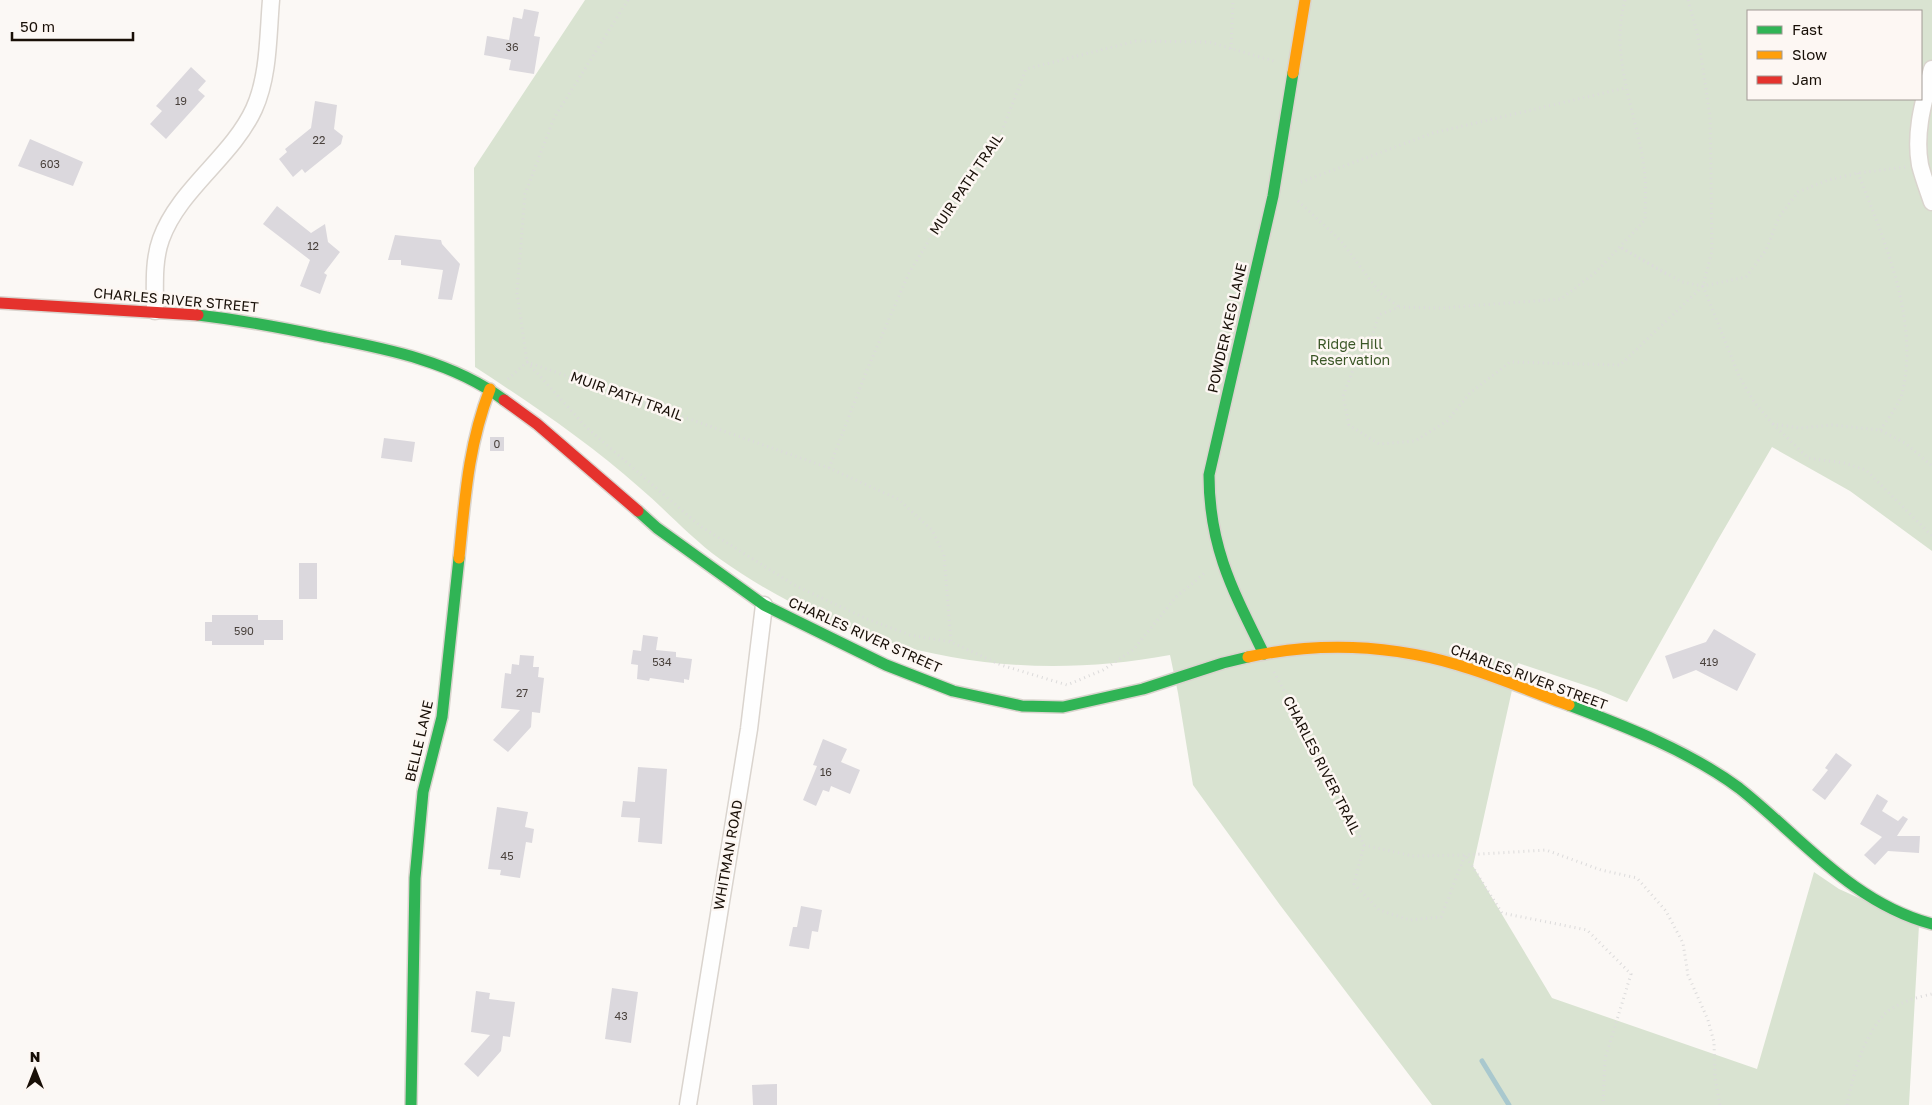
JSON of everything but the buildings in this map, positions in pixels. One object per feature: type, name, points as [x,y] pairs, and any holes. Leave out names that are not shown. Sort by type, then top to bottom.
[{"type":"street","points":[[156,311],[156,268],[162,238],[181,203],[241,134],[255,107],[265,69],[271,0]]},
{"type":"street","name":"POWDER KEG LANE","points":[[1264,654],[1219,560],[1210,527],[1207,503],[1209,475],[1273,196],[1305,0]]},
{"type":"street","points":[[1932,69],[1921,111],[1918,142],[1920,165],[1932,202]]},
{"type":"street","name":"CHARLES RIVER STREET","points":[[0,303],[156,311],[245,320],[382,348],[451,370],[489,388],[537,424],[657,528],[764,605],[886,664],[954,691],[1022,706],[1063,707],[1116,696],[1223,663],[1264,654],[1322,647],[1380,649],[1458,664],[1584,711],[1663,744],[1704,766],[1738,788],[1836,874],[1906,917],[1932,924]]},
{"type":"street","name":"BELLE LANE","points":[[410,1105],[415,878],[422,792],[442,717],[469,460],[478,421],[489,388]]},
{"type":"street","name":"WHITMAN ROAD","points":[[688,1105],[749,730],[764,605]]},
{"type":"path","points":[[628,0],[554,118],[526,194],[517,293],[527,362],[586,427],[700,526],[796,586],[867,619],[910,635],[952,642],[1001,664],[1067,685],[1103,670],[1133,650],[1176,597],[1219,560]]},
{"type":"path","points":[[1231,49],[1233,0]]},
{"type":"path","points":[[1625,0],[1621,15],[1625,88],[1644,177],[1644,220],[1596,272],[1561,299],[1442,308],[1399,307],[1379,315],[1373,333],[1353,370],[1343,396],[1349,425],[1379,444],[1415,442],[1447,421],[1470,393],[1510,362],[1620,365],[1703,286],[1712,251],[1710,116],[1698,36],[1688,0]]},
{"type":"path","name":"MUIR PATH TRAIL","points":[[829,468],[867,370],[908,276],[942,217],[998,141],[1026,69],[1136,41],[1209,42],[1295,67]]},
{"type":"path","points":[[1301,182],[1433,133],[1625,88]]},
{"type":"path","points":[[1620,246],[1682,282],[1703,286],[1746,276],[1766,250],[1779,217],[1798,192],[1828,180],[1858,173],[1920,165]]},
{"type":"path","points":[[1858,173],[1893,267],[1904,314],[1906,358],[1901,396],[1880,430]]},
{"type":"path","points":[[1298,201],[1340,240],[1379,292],[1399,307]]},
{"type":"path","points":[[1703,286],[1739,376],[1754,402],[1773,424],[1808,458],[1844,463],[1866,470],[1932,536]]},
{"type":"path","points":[[489,388],[504,382],[527,362]]},
{"type":"path","name":"MUIR PATH TRAIL","points":[[527,362],[829,468],[898,499],[932,530],[944,555],[946,602],[952,642]]},
{"type":"path","points":[[1773,424],[1800,428],[1832,425],[1880,430],[1905,443],[1932,466]]},
{"type":"path","name":"CHARLES RIVER TRAIL","points":[[1264,654],[1325,765],[1364,845],[1412,856],[1546,850],[1601,870],[1637,878],[1666,911],[1683,943],[1688,974],[1708,1020],[1714,1042],[1715,1078],[1720,1105]]},
{"type":"path","points":[[1364,845],[1354,884],[1379,910],[1410,920],[1441,917],[1465,855]]},
{"type":"path","points":[[1465,855],[1502,913],[1587,930],[1631,974],[1605,1059],[1603,1105]]},
{"type":"path","points":[[1846,1105],[1862,1050],[1884,1015],[1904,1003],[1932,994]]},
{"type":"green space","name":"Ridge Hill Reservation","points":[[585,0],[1932,0],[1932,551],[1850,491],[1772,447],[1627,702],[1596,689],[1518,663],[1473,866],[1552,998],[1757,1069],[1814,872],[1839,889],[1919,925],[1909,1105],[1432,1105],[1280,905],[1193,785],[1170,655],[1110,663],[1051,666],[992,663],[935,654],[879,639],[824,618],[771,592],[720,559],[600,455],[539,410],[475,367],[474,168]]},
{"type":"waterway","points":[[1482,1061],[1509,1105]]},
{"type":"traffic: fast","points":[[1264,654],[1242,610],[1218,547],[1210,501],[1209,475],[1273,196],[1293,73]]},
{"type":"traffic: fast","points":[[198,315],[278,327],[396,352],[464,376],[504,400]]},
{"type":"traffic: fast","points":[[638,511],[657,528],[764,605],[886,665],[953,691],[1022,706],[1063,707],[1143,689],[1223,663],[1248,657]]},
{"type":"traffic: fast","points":[[411,1105],[415,878],[423,792],[442,717],[459,558]]},
{"type":"traffic: fast","points":[[1569,705],[1679,751],[1720,775],[1762,807],[1852,885],[1877,901],[1903,914],[1932,924]]},
{"type":"traffic: slow","points":[[1293,73],[1305,0]]},
{"type":"traffic: slow","points":[[459,558],[468,472],[477,431],[490,389]]},
{"type":"traffic: slow","points":[[1248,657],[1274,652],[1327,648],[1354,648],[1406,653],[1472,669],[1569,705]]},
{"type":"traffic: jam","points":[[0,303],[198,315]]},
{"type":"traffic: jam","points":[[504,400],[537,424],[638,511]]}]
